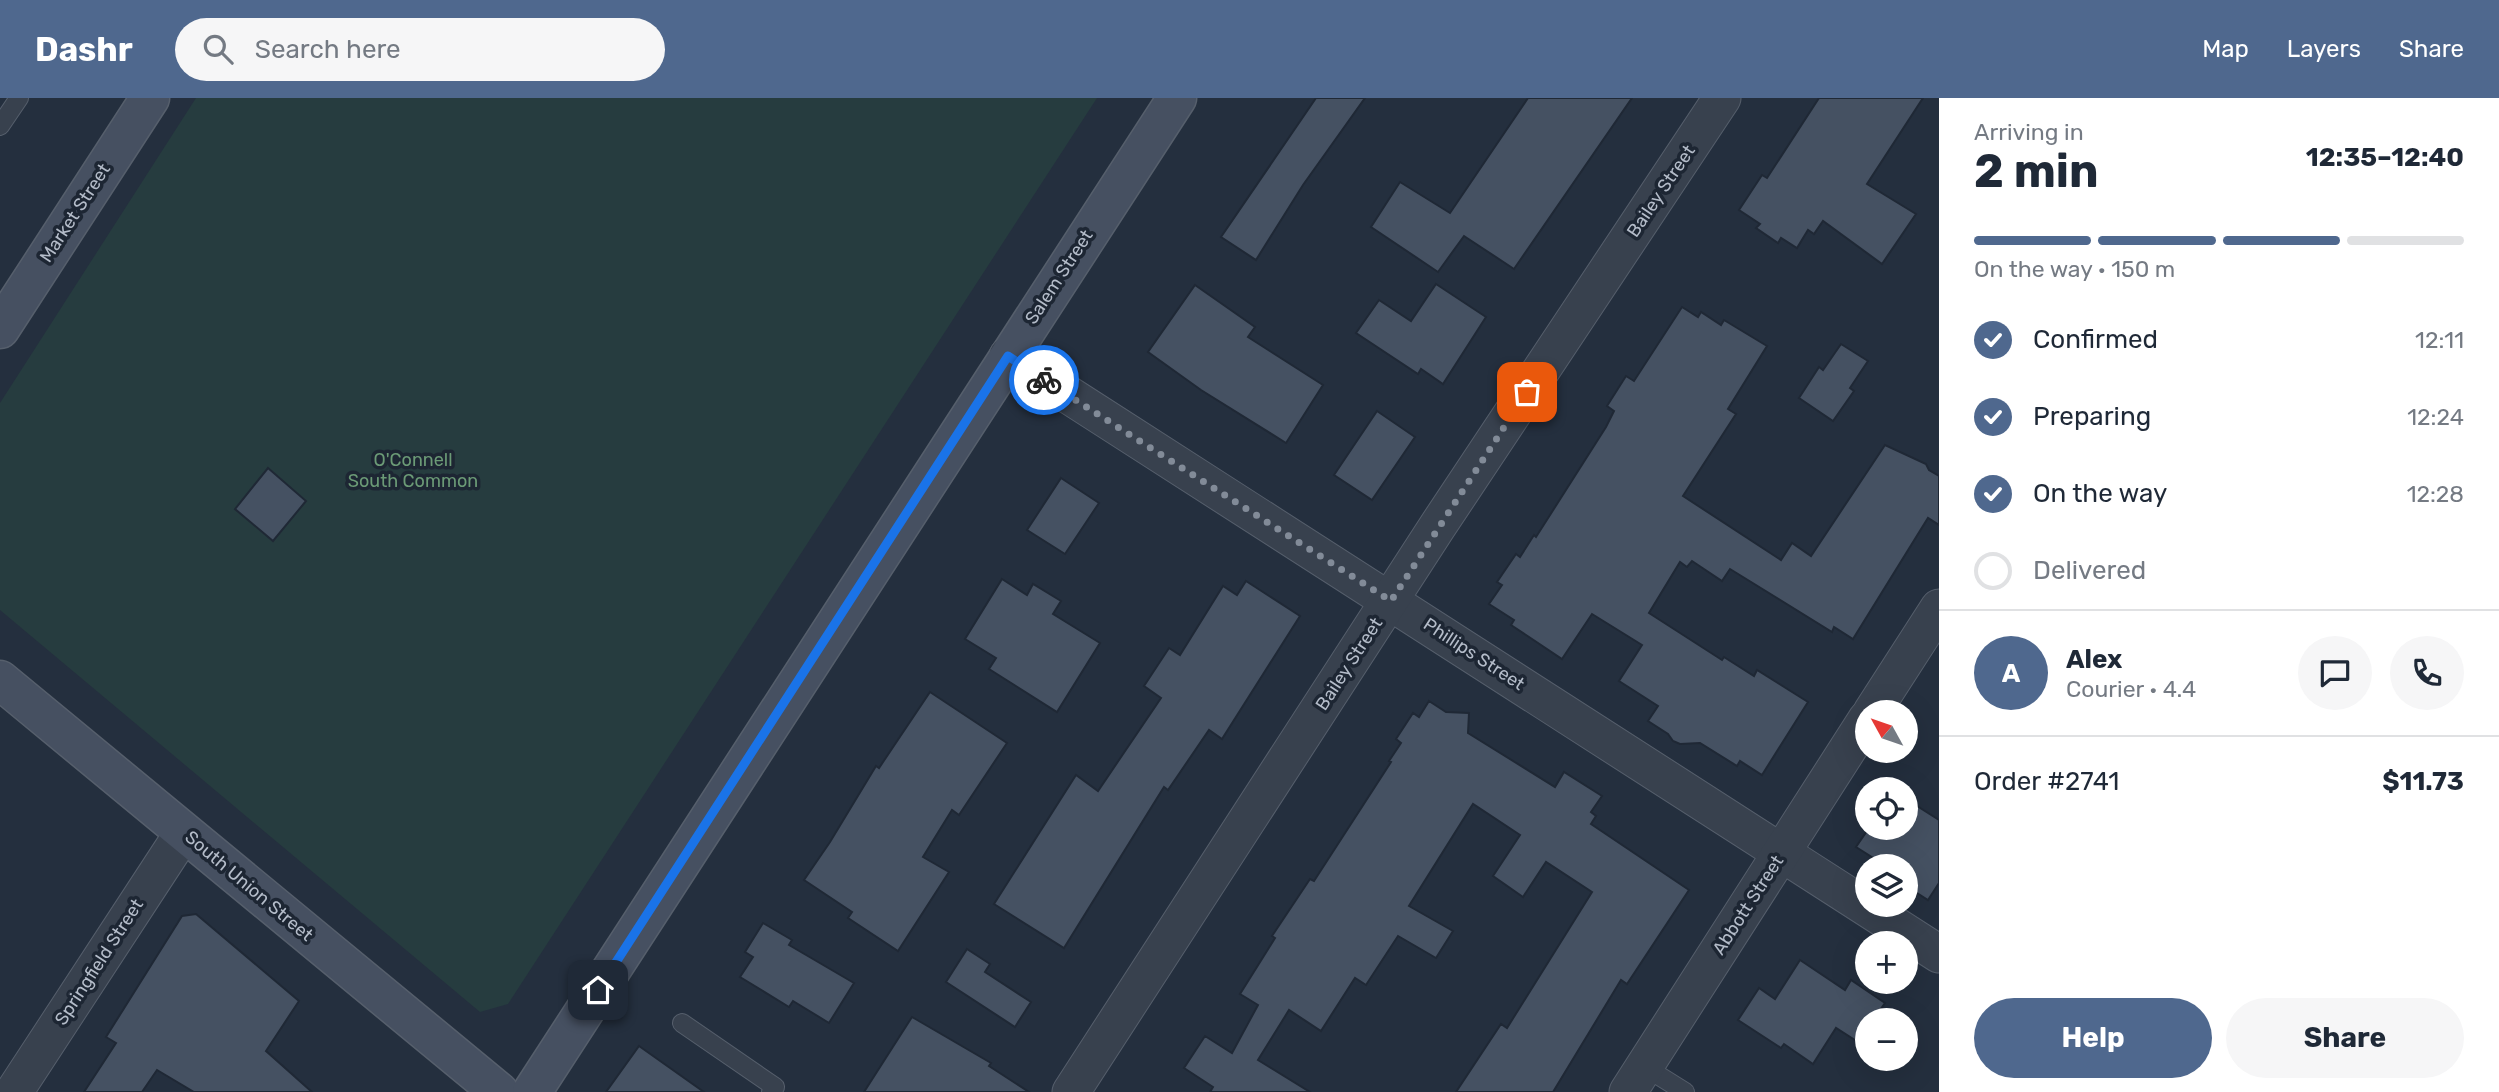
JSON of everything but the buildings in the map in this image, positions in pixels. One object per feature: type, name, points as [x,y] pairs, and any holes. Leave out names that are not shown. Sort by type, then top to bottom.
[{"type":"main road","name":"Market Street","points":[[0,328],[150,98]]},
{"type":"main road","name":"Salem Street","points":[[532,1092],[1177,98]]},
{"type":"main road","name":"South Union Street","points":[[0,680],[499,1092]]},
{"type":"street","name":"Bailey Street","points":[[1071,1092],[1722,98]]},
{"type":"street","name":"Phillips Street","points":[[1008,356],[1939,954]]},
{"type":"street","points":[[1880,700],[1939,608]]},
{"type":"street","name":"Abbott Street","points":[[1637,1079],[1855,738]]},
{"type":"street","name":"Springfield Street","points":[[14,1092],[184,832]]},
{"type":"lane","points":[[0,126],[19,98]]},
{"type":"lane","points":[[682,1023],[776,1090]]},
{"type":"lane","points":[[1637,1079],[1685,1092]]},
{"type":"green space","name":"O'Connell South Common","points":[[196,98],[1097,98],[508,1004],[480,1012],[0,610],[0,403]]},
{"type":"way so far","points":[[1044,380],[1391,601],[1527,392]]},
{"type":"route","points":[[598,990],[1008,356],[1044,380]]}]
